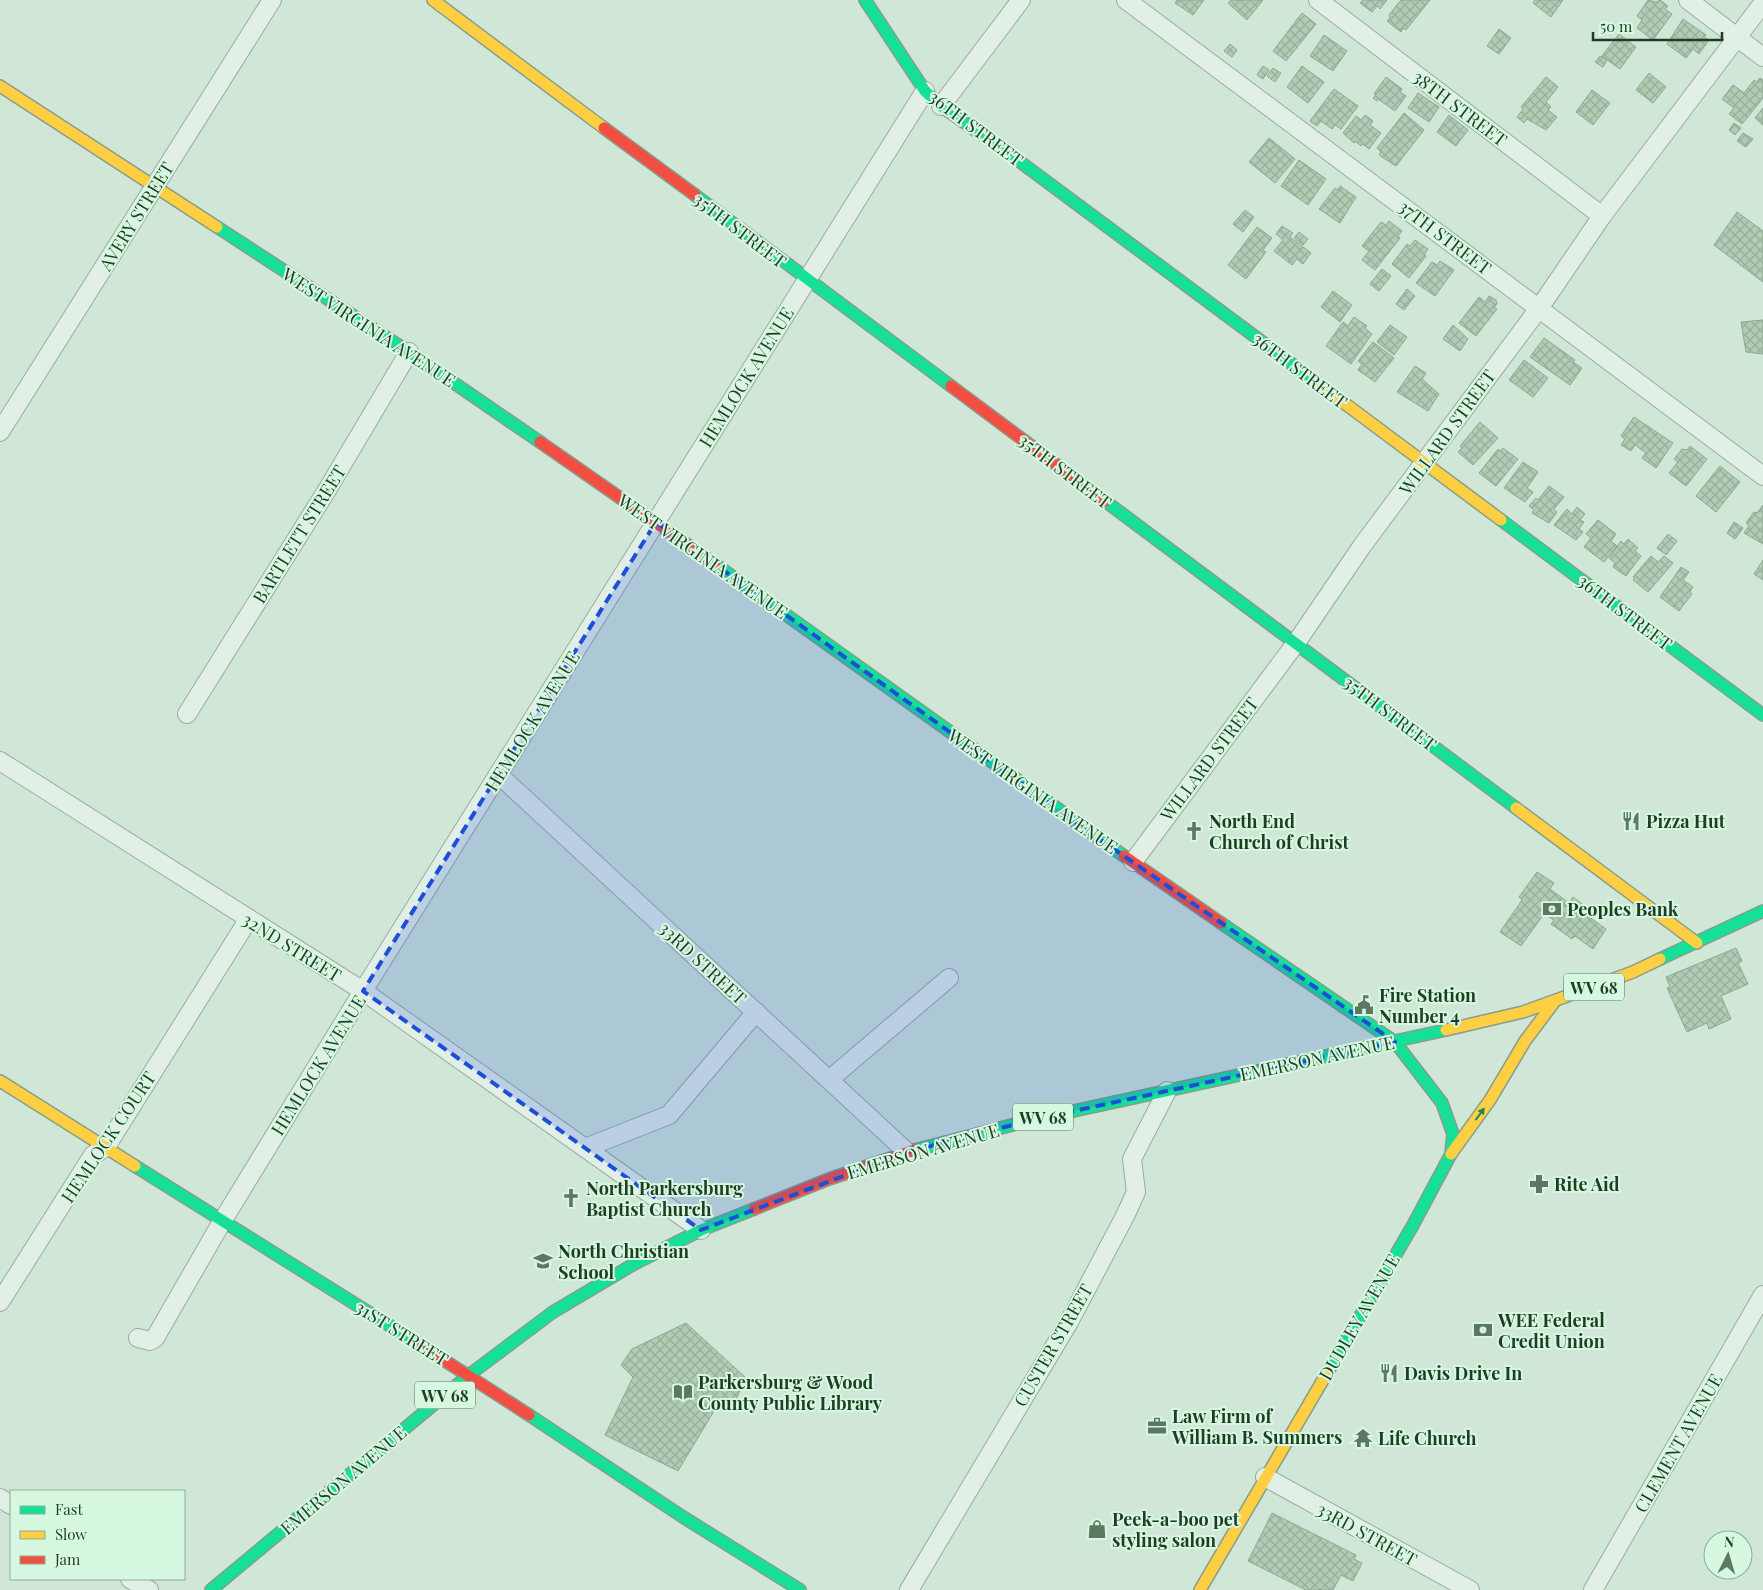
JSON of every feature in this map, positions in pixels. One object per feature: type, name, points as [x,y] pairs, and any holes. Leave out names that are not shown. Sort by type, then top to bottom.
[{"type":"street","name":"AVERY STREET","points":[[0,432],[272,0]]},
{"type":"street","name":"35TH STREET","points":[[433,0],[1697,943]]},
{"type":"street","name":"36TH STREET","points":[[865,0],[924,91],[941,106],[1016,158],[1763,715]]},
{"type":"street","points":[[941,106],[1021,0]]},
{"type":"street","name":"38TH STREET","points":[[1318,0],[1602,216]]},
{"type":"street","points":[[1688,0],[1763,57]]},
{"type":"street","name":"37TH STREET","points":[[1134,2],[1763,476]]},
{"type":"street","name":"WILLARD STREET","points":[[1133,862],[1296,643],[1362,546],[1540,307],[1602,216],[1763,3]]},
{"type":"street","name":"WEST VIRGINIA AVENUE","points":[[0,86],[409,352],[656,522],[1133,862],[1395,1042]]},
{"type":"street","name":"HEMLOCK AVENUE","points":[[138,1338],[150,1342],[155,1338],[223,1220],[363,991],[924,91]]},
{"type":"street","name":"BARTLETT STREET","points":[[187,714],[327,490],[409,352]]},
{"type":"street","name":"32ND STREET","points":[[0,761],[248,920],[363,991],[701,1230]]},
{"type":"street","name":"33RD STREET","points":[[498,774],[907,1152]]},
{"type":"street","name":"EMERSON AVENUE","points":[[211,1590],[469,1375],[553,1312],[634,1264],[701,1230],[829,1179],[907,1152],[1032,1120],[1395,1042],[1523,1012],[1633,972],[1763,911]]},
{"type":"street","name":"HEMLOCK COURT","points":[[0,1302],[93,1155],[106,1147],[248,920]]},
{"type":"street","points":[[830,1079],[949,978]]},
{"type":"street","points":[[1451,1154],[1490,1100],[1525,1041],[1555,1001]]},
{"type":"street","points":[[585,1148],[669,1115],[756,1012]]},
{"type":"street","name":"DUDLEY AVENUE","points":[[1200,1590],[1408,1233],[1451,1154],[1453,1134],[1442,1102],[1395,1042]]},
{"type":"street","name":"31ST STREET","points":[[0,1081],[469,1375],[683,1517],[800,1590]]},
{"type":"street","name":"CUSTER STREET","points":[[909,1590],[1068,1322],[1125,1216],[1136,1192],[1132,1160],[1167,1091]]},
{"type":"street","name":"CLEMENT AVENUE","points":[[1593,1590],[1763,1295]]},
{"type":"street","name":"33RD STREET","points":[[1265,1477],[1470,1590]]},
{"type":"street","points":[[132,1580],[149,1590]]},
{"type":"highlighted area","points":[[656,522],[1105,843],[1395,1042],[1032,1120],[907,1152],[701,1230],[363,991]]},
{"type":"building","points":[[1177,0],[1204,0],[1193,15],[1175,3]]},
{"type":"building","points":[[1231,0],[1263,0],[1247,20],[1228,3]]},
{"type":"building","points":[[1363,0],[1387,0],[1380,9],[1377,6],[1372,12],[1360,3]]},
{"type":"building","points":[[1401,0],[1430,0],[1406,30],[1403,28],[1401,32],[1387,21],[1390,18],[1389,15]]},
{"type":"building","points":[[1535,0],[1563,0],[1551,17],[1533,3]]},
{"type":"building","points":[[1648,0],[1656,2],[1660,0],[1668,6],[1665,9],[1672,14],[1653,40],[1637,28],[1642,20],[1637,16]]},
{"type":"building","points":[[1302,13],[1316,24],[1286,61],[1273,51]]},
{"type":"building","points":[[1683,19],[1706,35],[1704,37],[1709,40],[1699,54],[1693,49],[1686,58],[1667,44]]},
{"type":"building","points":[[1499,29],[1511,38],[1499,54],[1487,46]]},
{"type":"building","points":[[1619,34],[1636,47],[1620,69],[1602,56]]},
{"type":"building","points":[[1324,35],[1347,51],[1333,71],[1310,56]]},
{"type":"building","points":[[1230,44],[1237,50],[1232,57],[1224,51]]},
{"type":"building","points":[[1600,56],[1607,60],[1603,67],[1595,62]]},
{"type":"building","points":[[1263,66],[1269,70],[1263,79],[1257,75]]},
{"type":"building","points":[[1302,66],[1324,82],[1308,103],[1287,87]]},
{"type":"building","points":[[1273,68],[1281,73],[1275,82],[1267,76]]},
{"type":"building","points":[[1649,73],[1666,87],[1653,103],[1636,90]]},
{"type":"building","points":[[1386,77],[1402,89],[1400,92],[1406,96],[1395,111],[1378,99],[1377,101],[1373,98]]},
{"type":"building","points":[[1546,77],[1558,87],[1546,102],[1551,107],[1548,110],[1557,117],[1546,130],[1527,119],[1524,123],[1517,117],[1523,109],[1521,107]]},
{"type":"building","points":[[1760,78],[1763,80],[1763,98],[1742,124],[1729,114],[1734,108],[1722,99],[1733,85],[1744,93],[1754,80],[1756,82]]},
{"type":"building","points":[[1334,89],[1358,106],[1341,129],[1335,125],[1332,129],[1321,121],[1317,126],[1310,121]]},
{"type":"building","points":[[1592,90],[1610,103],[1593,125],[1576,112]]},
{"type":"building","points":[[1418,93],[1439,107],[1429,122],[1408,108]]},
{"type":"building","points":[[1763,108],[1763,125],[1755,118]]},
{"type":"building","points":[[1404,113],[1424,130],[1396,166],[1379,155],[1381,152],[1377,148]]},
{"type":"building","points":[[1365,115],[1373,121],[1370,125],[1381,133],[1369,149],[1363,144],[1361,146],[1355,141],[1354,143],[1343,133],[1356,116],[1361,120]]},
{"type":"building","points":[[1449,115],[1468,130],[1456,146],[1437,132]]},
{"type":"building","points":[[1734,123],[1741,128],[1735,135],[1729,130]]},
{"type":"building","points":[[1743,133],[1753,139],[1746,147],[1737,141]]},
{"type":"building","points":[[1269,138],[1295,159],[1275,183],[1249,162]]},
{"type":"building","points":[[1299,160],[1326,179],[1308,205],[1281,186]]},
{"type":"building","points":[[1340,186],[1356,197],[1340,223],[1319,209],[1335,188],[1338,190]]},
{"type":"building","points":[[1245,210],[1254,217],[1243,232],[1233,224]]},
{"type":"building","points":[[1737,212],[1763,231],[1763,282],[1714,245]]},
{"type":"building","points":[[1389,221],[1402,231],[1398,236],[1400,238],[1375,270],[1362,260],[1369,251],[1362,246],[1381,222],[1386,225]]},
{"type":"building","points":[[1282,226],[1293,233],[1290,237],[1311,253],[1303,264],[1297,259],[1292,265],[1274,251],[1283,240],[1276,234]]},
{"type":"building","points":[[1257,227],[1272,238],[1263,250],[1266,252],[1246,279],[1228,265]]},
{"type":"building","points":[[1299,232],[1308,239],[1303,245],[1294,238]]},
{"type":"building","points":[[1415,240],[1428,249],[1424,255],[1426,256],[1409,278],[1392,264],[1407,244],[1410,246]]},
{"type":"building","points":[[1440,261],[1454,270],[1435,296],[1416,283],[1432,262],[1437,265]]},
{"type":"building","points":[[1382,269],[1391,276],[1379,291],[1370,284]]},
{"type":"building","points":[[1407,289],[1415,296],[1404,310],[1396,304]]},
{"type":"building","points":[[1333,291],[1352,305],[1340,322],[1321,307]]},
{"type":"building","points":[[1489,296],[1496,300],[1497,304],[1494,308],[1497,309],[1476,336],[1459,323],[1479,297],[1485,302]]},
{"type":"building","points":[[1354,317],[1367,326],[1365,328],[1372,334],[1351,364],[1326,346],[1343,322],[1348,326]]},
{"type":"building","points":[[1763,320],[1763,354],[1746,352],[1741,322]]},
{"type":"building","points":[[1390,325],[1407,337],[1394,355],[1377,342]]},
{"type":"building","points":[[1453,325],[1468,339],[1460,351],[1443,339]]},
{"type":"building","points":[[1544,338],[1575,360],[1573,362],[1582,368],[1570,385],[1530,357]]},
{"type":"building","points":[[1373,342],[1394,358],[1375,382],[1358,370],[1362,364],[1358,361]]},
{"type":"building","points":[[1524,360],[1548,378],[1533,397],[1509,380]]},
{"type":"building","points":[[1415,366],[1426,373],[1422,379],[1439,394],[1428,411],[1397,392]]},
{"type":"building","points":[[1634,417],[1673,443],[1656,468],[1642,458],[1646,453],[1635,445],[1631,451],[1621,445],[1625,439],[1621,436]]},
{"type":"building","points":[[1480,422],[1498,438],[1473,465],[1458,452],[1462,448],[1460,446]]},
{"type":"building","points":[[1690,446],[1707,459],[1686,486],[1669,473],[1678,462],[1674,459],[1682,449],[1687,450]]},
{"type":"building","points":[[1503,448],[1518,459],[1496,486],[1479,473],[1498,449],[1500,451]]},
{"type":"building","points":[[1523,462],[1538,472],[1527,488],[1533,492],[1525,502],[1504,488]]},
{"type":"building","points":[[1720,466],[1740,482],[1716,512],[1696,496]]},
{"type":"building","points":[[1549,486],[1564,497],[1554,509],[1557,512],[1549,523],[1532,513],[1534,510],[1529,506],[1536,498],[1538,500]]},
{"type":"building","points":[[1763,505],[1763,544],[1744,533],[1749,526],[1746,523],[1754,512],[1757,513]]},
{"type":"building","points":[[1577,507],[1585,514],[1580,520],[1584,522],[1579,529],[1583,532],[1576,540],[1554,525],[1567,509],[1572,514]]},
{"type":"building","points":[[1598,520],[1616,534],[1611,541],[1617,546],[1604,562],[1584,547],[1591,538],[1586,534]]},
{"type":"building","points":[[1734,522],[1743,528],[1735,539],[1727,533]]},
{"type":"building","points":[[1668,534],[1677,541],[1666,555],[1657,548]]},
{"type":"building","points":[[1628,539],[1638,548],[1635,551],[1641,556],[1626,576],[1613,567],[1615,563],[1609,558],[1621,541],[1624,544]]},
{"type":"building","points":[[1651,556],[1658,562],[1664,556],[1673,563],[1648,592],[1633,580],[1635,578],[1633,577]]},
{"type":"building","points":[[1763,560],[1763,580],[1754,574]]},
{"type":"building","points":[[1681,567],[1689,572],[1683,580],[1693,587],[1690,592],[1692,594],[1679,611],[1660,597]]},
{"type":"building","name":"Peoples Bank","points":[[1537,872],[1554,883],[1550,889],[1569,903],[1573,897],[1591,911],[1588,916],[1606,929],[1593,949],[1575,936],[1572,939],[1551,924],[1554,920],[1544,914],[1521,946],[1500,932],[1522,900],[1519,897]]},
{"type":"building","points":[[1736,948],[1742,961],[1738,963],[1748,984],[1721,996],[1731,1019],[1709,1029],[1707,1023],[1687,1032],[1667,988],[1670,987],[1666,977]]},
{"type":"building","name":"Parkersburg & Wood County Public Library","points":[[686,1323],[746,1378],[730,1412],[717,1406],[678,1471],[605,1435],[633,1377],[621,1365],[632,1349]]},
{"type":"building","points":[[1272,1513],[1356,1555],[1354,1559],[1362,1563],[1353,1581],[1341,1575],[1333,1590],[1306,1590],[1248,1561]]},
{"type":"traffic: fast","points":[[865,0],[925,91],[941,106],[1015,158],[1316,382]]},
{"type":"traffic: fast","points":[[695,195],[951,386]]},
{"type":"traffic: fast","points":[[217,227],[409,352],[540,442]]},
{"type":"traffic: fast","points":[[1105,501],[1516,808]]},
{"type":"traffic: fast","points":[[1501,520],[1763,715]]},
{"type":"traffic: fast","points":[[715,564],[1124,856]]},
{"type":"traffic: fast","points":[[1660,959],[1763,911]]},
{"type":"traffic: fast","points":[[1221,923],[1395,1042],[1442,1103],[1453,1134],[1451,1154],[1413,1225],[1330,1368]]},
{"type":"traffic: fast","points":[[915,1150],[1032,1120],[1446,1030]]},
{"type":"traffic: fast","points":[[135,1166],[419,1344]]},
{"type":"traffic: fast","points":[[211,1590],[469,1375],[553,1312],[634,1264],[701,1230],[754,1209]]},
{"type":"traffic: fast","points":[[529,1415],[683,1517],[800,1590]]},
{"type":"traffic: slow","points":[[433,0],[604,128]]},
{"type":"traffic: slow","points":[[0,86],[217,227]]},
{"type":"traffic: slow","points":[[1316,382],[1501,520]]},
{"type":"traffic: slow","points":[[1516,808],[1697,943]]},
{"type":"traffic: slow","points":[[1446,1030],[1523,1012],[1633,972],[1660,959]]},
{"type":"traffic: slow","points":[[1451,1154],[1490,1100],[1525,1041],[1555,1001]]},
{"type":"traffic: slow","points":[[0,1081],[135,1166]]},
{"type":"traffic: slow","points":[[1200,1590],[1330,1368]]},
{"type":"traffic: jam","points":[[604,128],[695,195]]},
{"type":"traffic: jam","points":[[951,386],[1105,501]]},
{"type":"traffic: jam","points":[[540,442],[715,564]]},
{"type":"traffic: jam","points":[[1124,856],[1221,923]]},
{"type":"traffic: jam","points":[[754,1209],[829,1179],[915,1150]]},
{"type":"traffic: jam","points":[[419,1344],[529,1415]]},
{"type":"place","name":"Pizza Hut","points":[[1631,821]]},
{"type":"place","name":"North End Church of Christ","points":[[1194,831]]},
{"type":"place","name":"Peoples Bank","points":[[1552,909]]},
{"type":"place","name":"Fire Station Number 4","points":[[1364,1005]]},
{"type":"place","name":"Rite Aid","points":[[1539,1184]]},
{"type":"place","name":"North Parkersburg Baptist Church","points":[[571,1198]]},
{"type":"place","name":"North Christian School","points":[[543,1261]]},
{"type":"place","name":"WEE Federal Credit Union","points":[[1483,1330]]},
{"type":"place","name":"Davis Drive In","points":[[1389,1373]]},
{"type":"place","name":"Parkersburg & Wood County Public Library","points":[[683,1392]]},
{"type":"place","name":"Law Firm of William B. Summers","points":[[1157,1426]]},
{"type":"place","name":"Life Church","points":[[1363,1438]]},
{"type":"place","name":"Peek-a-boo pet styling salon","points":[[1097,1529]]}]
